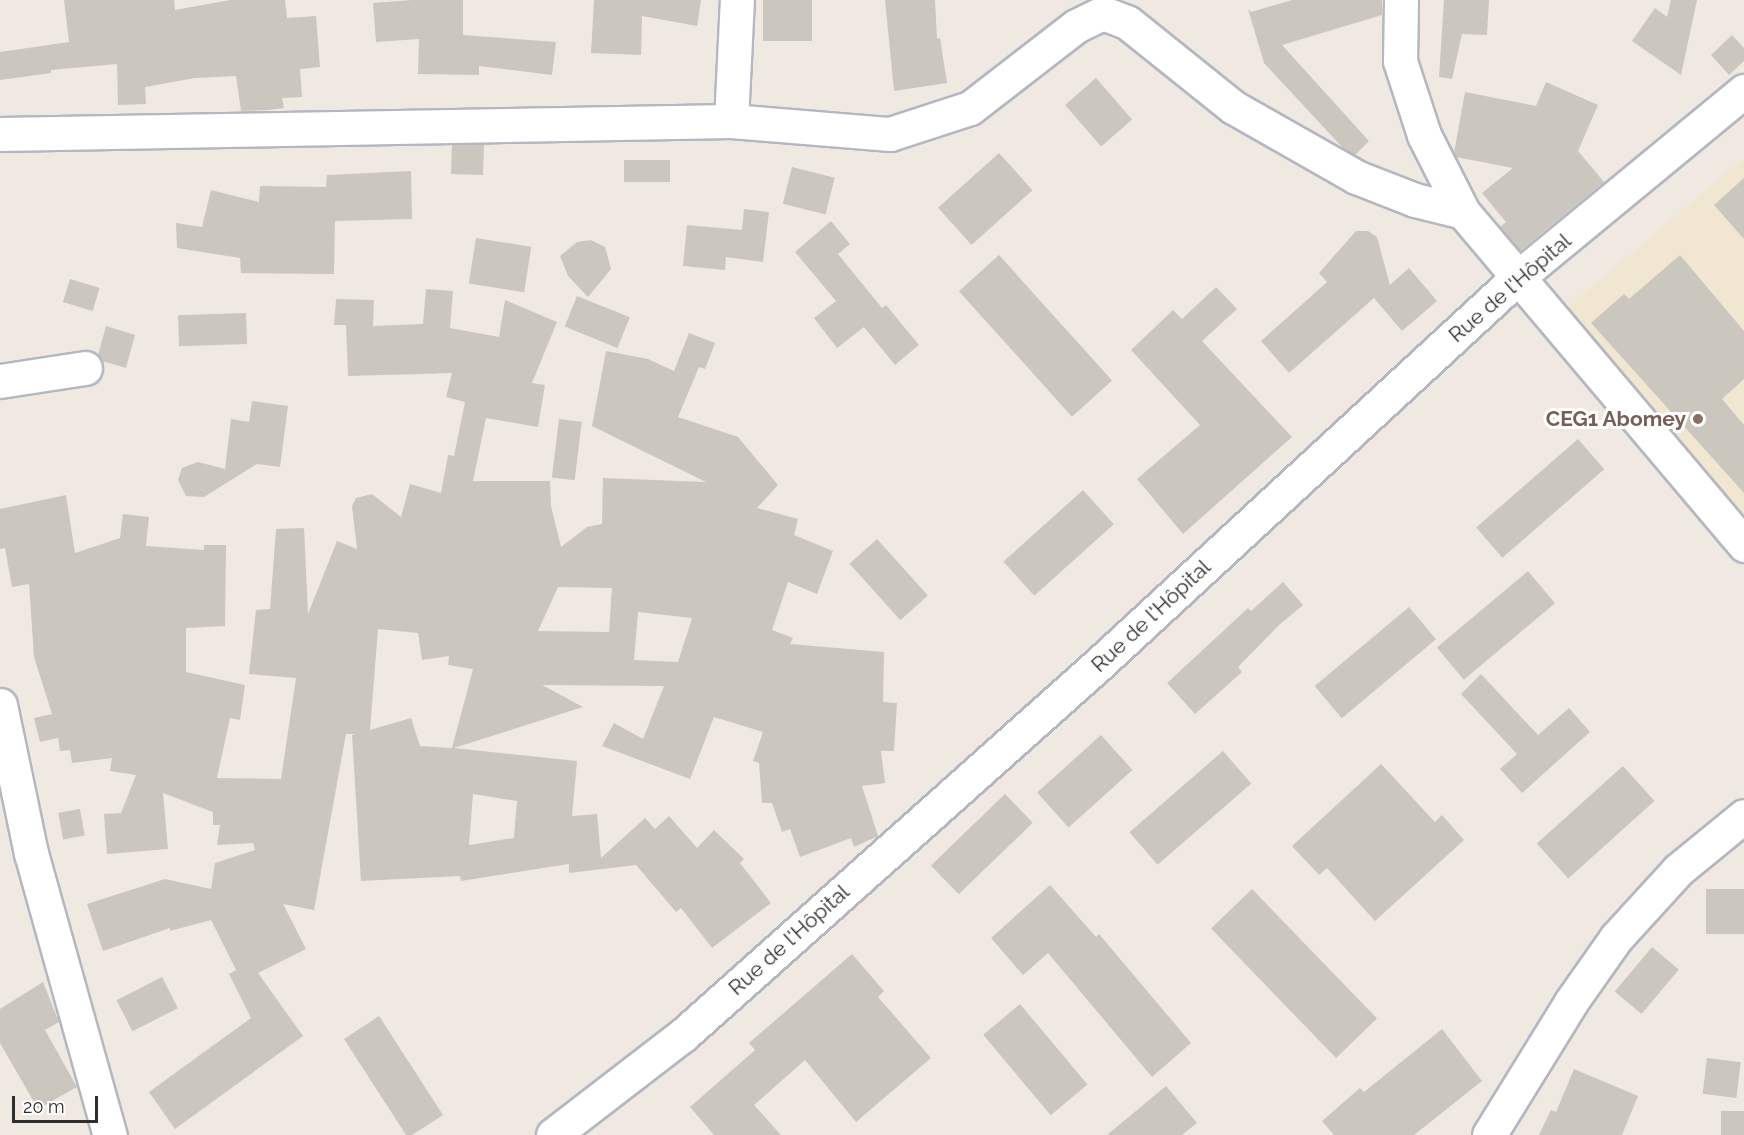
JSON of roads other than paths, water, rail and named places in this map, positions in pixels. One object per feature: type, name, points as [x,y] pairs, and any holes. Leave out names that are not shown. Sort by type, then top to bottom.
[{"type":"street","points":[[732,121],[737,0]]},
{"type":"street","points":[[1401,0],[1400,61],[1424,135],[1463,212],[1744,545]]},
{"type":"street","points":[[0,134],[732,121],[890,134],[919,127],[969,108],[1076,26],[1103,13],[1127,22],[1233,107],[1346,171],[1415,200],[1463,212]]},
{"type":"street","name":"Rue de l'Hôpital","points":[[553,1135],[683,1035],[1101,662],[1517,278],[1744,91]]},
{"type":"street","points":[[0,381],[85,368]]},
{"type":"street","points":[[0,705],[31,853],[110,1135]]},
{"type":"street","points":[[1488,1135],[1571,1002],[1616,938],[1678,870],[1744,816]]},
{"type":"place","name":"CEG1 Abomey","points":[[1698,419]]}]
